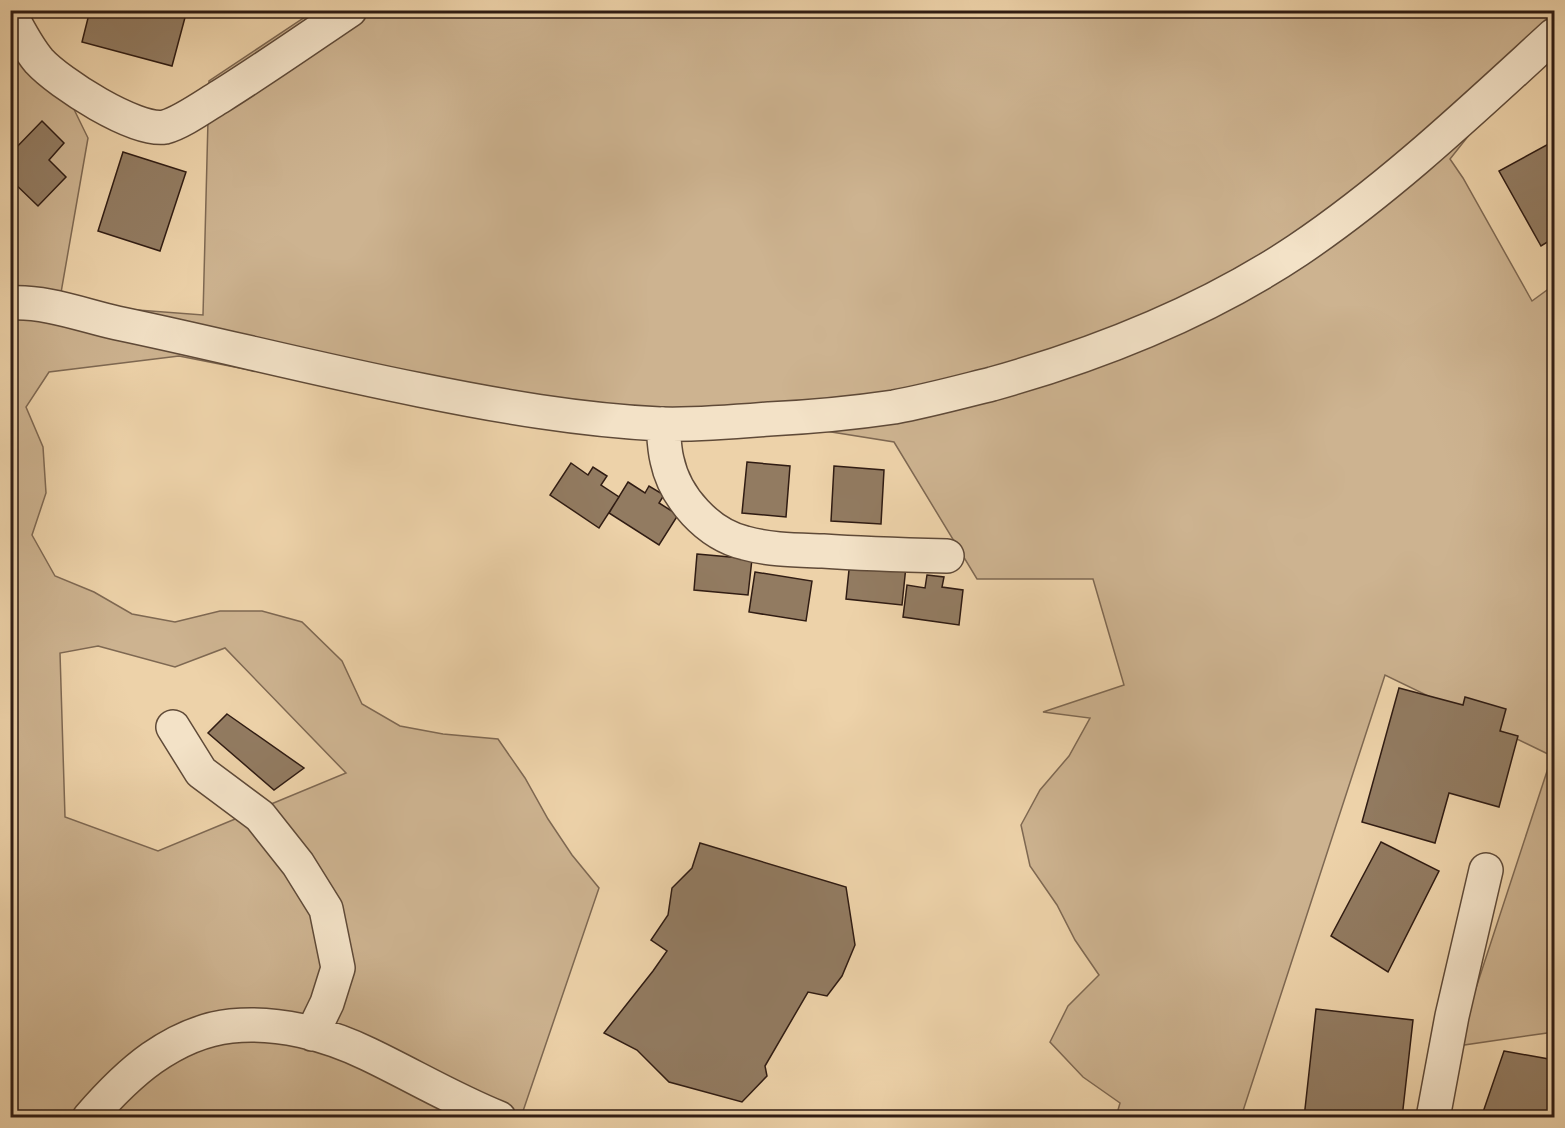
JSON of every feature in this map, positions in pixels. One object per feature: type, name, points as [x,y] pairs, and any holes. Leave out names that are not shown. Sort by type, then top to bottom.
[{"type":"street","points":[[10,14],[38,60],[62,81],[128,119],[156,128],[167,126],[206,106],[350,10]]},
{"type":"street","points":[[10,303],[46,306],[420,390],[556,414],[663,424],[829,416],[897,406],[970,390],[1036,372],[1149,329],[1200,307],[1248,281],[1336,224],[1386,185],[1554,35]]},
{"type":"street","points":[[663,424],[667,462],[673,480],[701,519],[722,535],[745,543],[782,549],[947,556]]},
{"type":"street","points":[[173,727],[201,772],[260,816],[298,864],[326,909],[338,968],[327,1003],[312,1034]]},
{"type":"street","points":[[1433,1118],[1452,1016],[1486,870]]},
{"type":"street","points":[[89,1118],[114,1090],[151,1058],[188,1037],[230,1026],[276,1027],[304,1031],[335,1041],[365,1052],[494,1117]]},
{"type":"shaded area","points":[[26,11],[88,138],[59,304],[203,315],[209,81],[314,11],[1554,11],[1554,28],[1450,159],[1532,301],[1554,285],[1554,1032],[1457,1046],[1552,756],[1385,675],[1241,1117],[1116,1117],[1120,1103],[1083,1077],[1050,1042],[1068,1006],[1099,975],[1075,940],[1057,905],[1030,866],[1021,825],[1040,790],[1069,756],[1090,718],[1043,712],[1124,685],[1093,579],[977,579],[894,442],[775,423],[498,419],[179,356],[49,372],[26,407],[43,447],[46,493],[32,535],[55,576],[94,592],[132,614],[175,622],[220,611],[262,611],[302,622],[342,661],[362,704],[400,726],[443,734],[498,739],[572,855],[599,888],[521,1117],[11,1118],[11,16]],"holes":[[[98,646],[175,667],[225,648],[346,773],[158,851],[65,817],[60,653]]]},
{"type":"building","points":[[90,10],[187,10],[172,66],[82,42]]},
{"type":"building","points":[[42,121],[64,143],[49,160],[66,177],[38,206],[10,179],[10,154]]},
{"type":"building","points":[[1554,141],[1554,238],[1541,246],[1499,171]]},
{"type":"building","points":[[123,152],[186,172],[160,251],[98,231]]},
{"type":"building","points":[[747,462],[790,466],[786,517],[742,513]]},
{"type":"building","points":[[571,463],[588,475],[593,467],[607,476],[601,485],[619,497],[599,528],[550,495]]},
{"type":"building","points":[[834,466],[884,470],[881,524],[831,521]]},
{"type":"building","points":[[628,482],[645,493],[649,486],[664,495],[659,503],[678,515],[659,545],[609,513]]},
{"type":"building","points":[[697,554],[752,559],[748,595],[694,590]]},
{"type":"building","points":[[850,560],[906,566],[902,605],[846,599]]},
{"type":"building","points":[[755,572],[812,581],[806,621],[749,612]]},
{"type":"building","points":[[927,575],[944,577],[942,587],[963,590],[959,625],[903,617],[907,585],[925,588]]},
{"type":"building","points":[[1399,688],[1463,705],[1465,697],[1506,709],[1500,731],[1518,736],[1499,807],[1449,793],[1435,843],[1362,822]]},
{"type":"building","points":[[227,714],[304,768],[274,790],[208,733]]},
{"type":"building","points":[[1381,842],[1439,871],[1388,972],[1331,936]]},
{"type":"building","points":[[700,843],[846,887],[855,945],[842,976],[827,996],[808,992],[765,1066],[767,1076],[742,1102],[669,1082],[637,1050],[604,1033],[667,951],[651,940],[668,915],[672,888],[692,868]]},
{"type":"building","points":[[1316,1009],[1413,1020],[1402,1118],[1304,1118]]},
{"type":"building","points":[[1504,1051],[1554,1060],[1554,1118],[1481,1118]]}]
